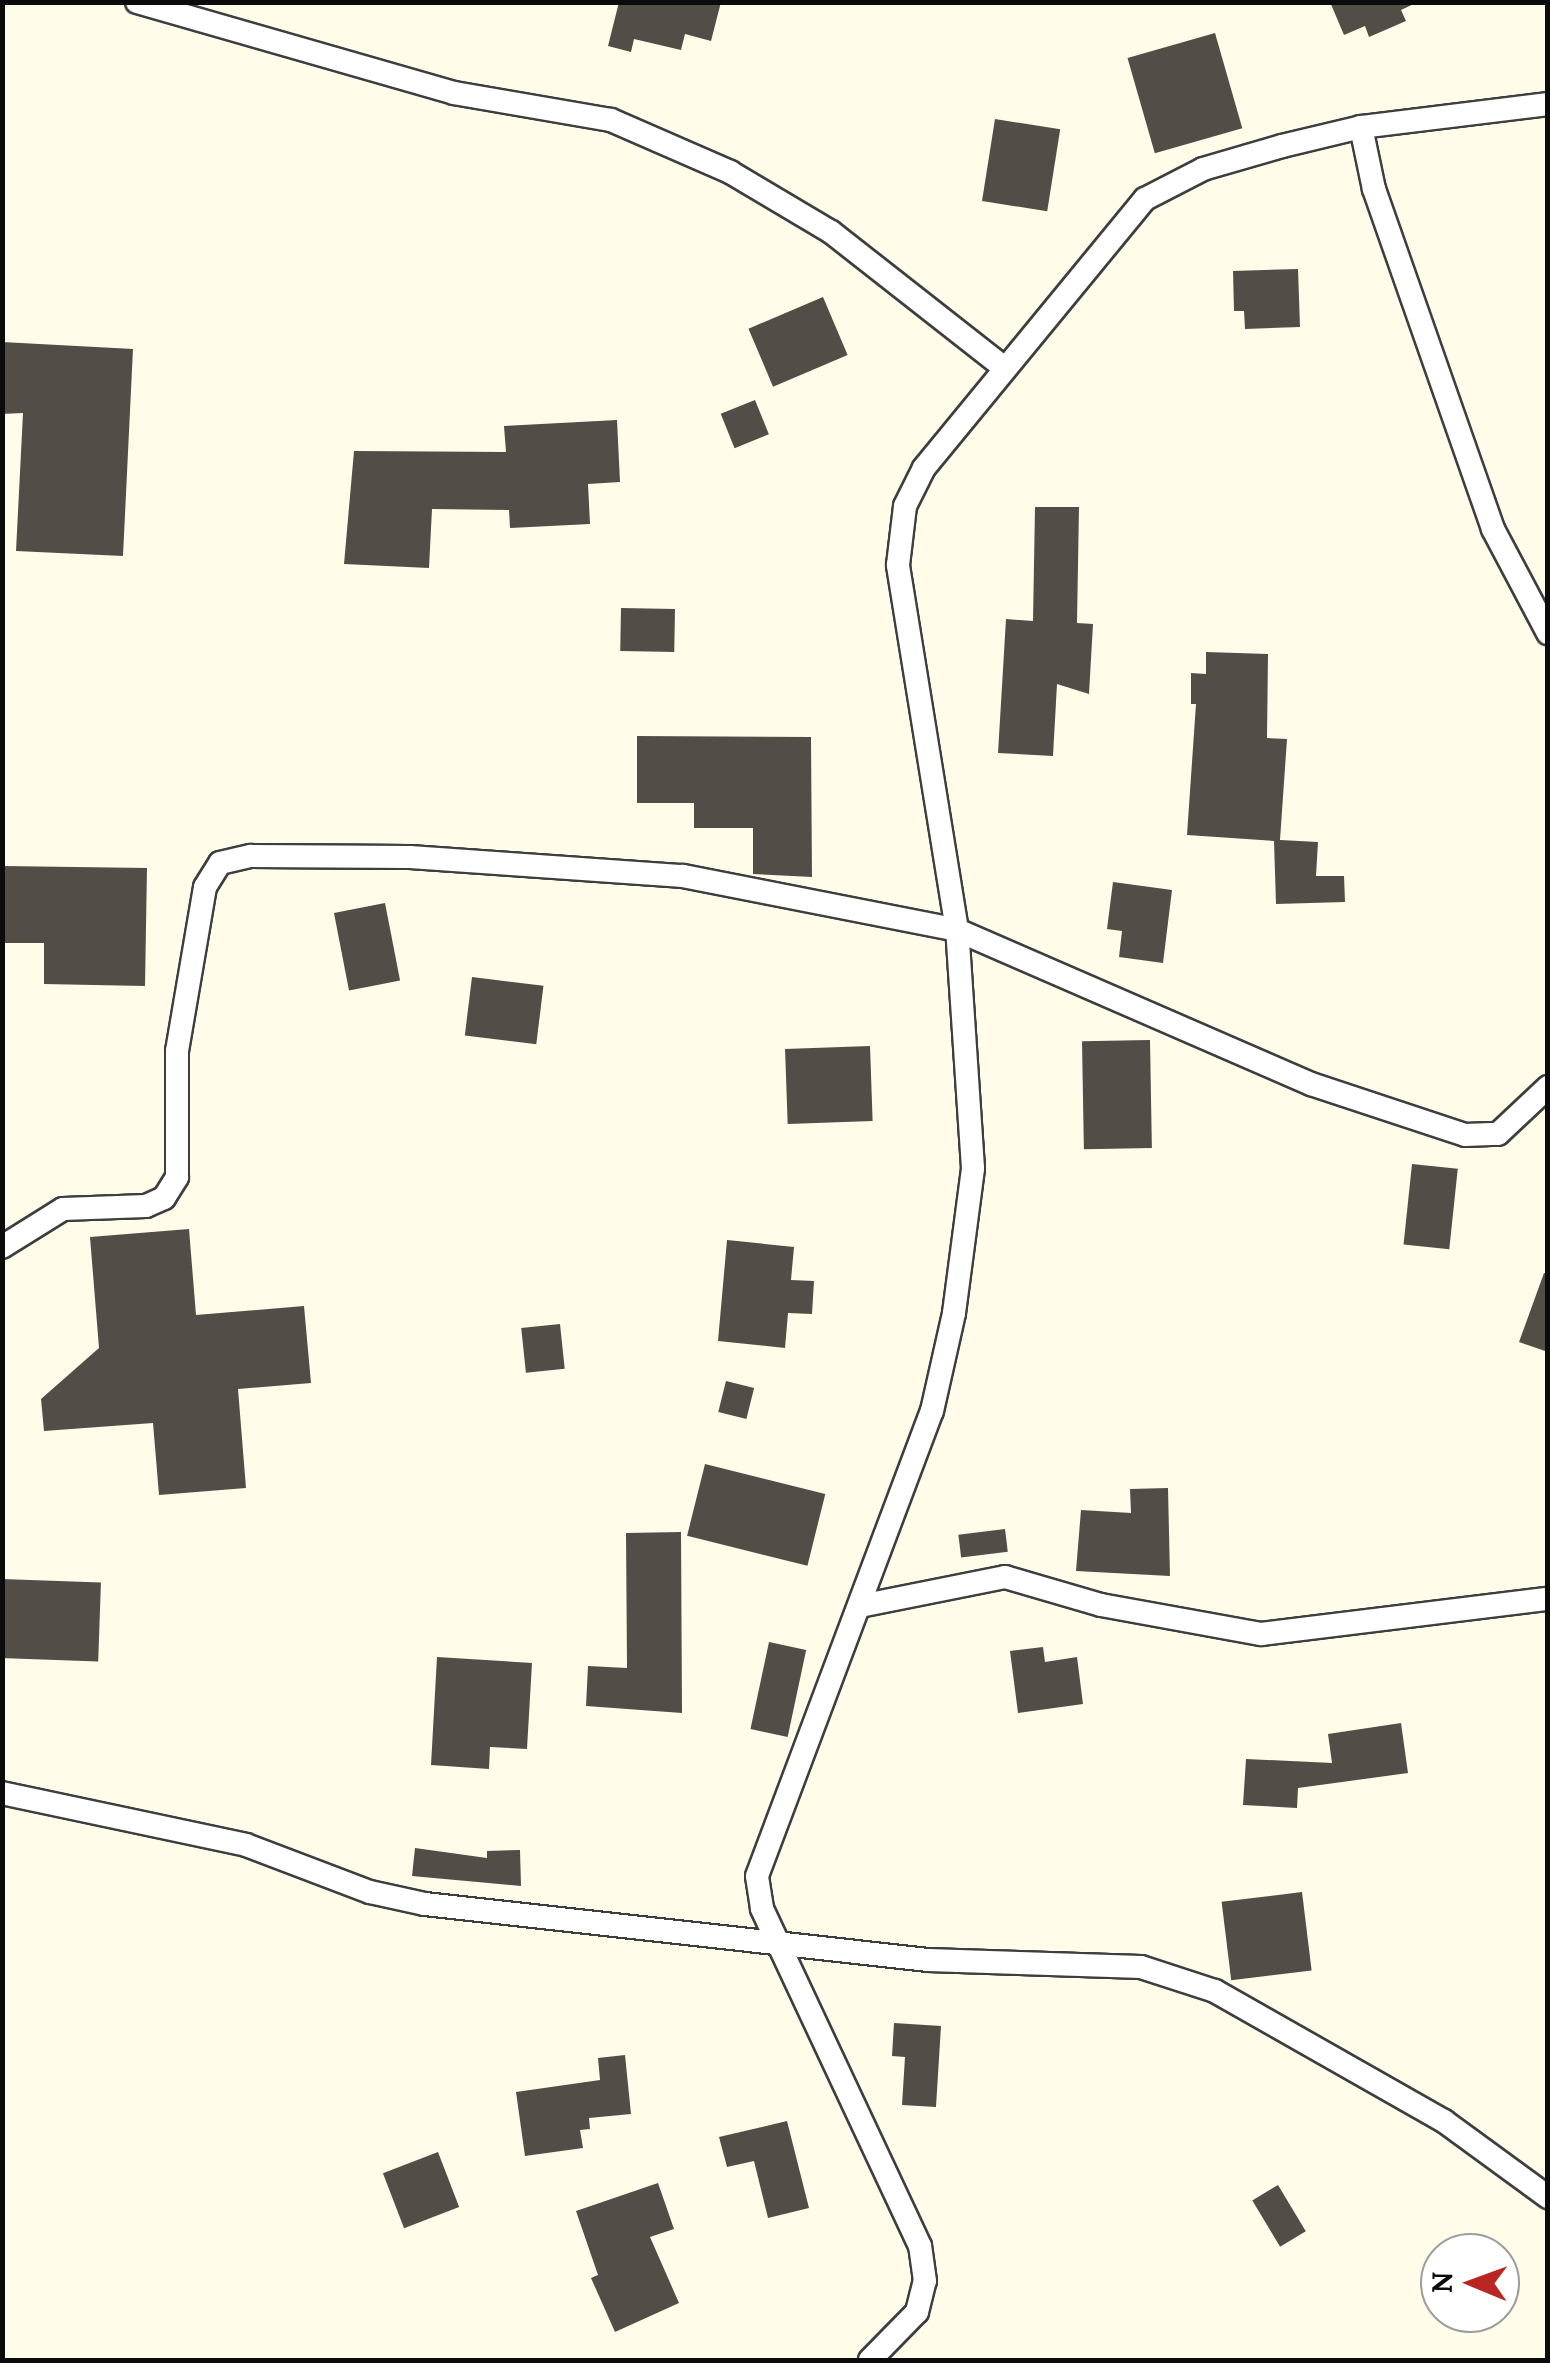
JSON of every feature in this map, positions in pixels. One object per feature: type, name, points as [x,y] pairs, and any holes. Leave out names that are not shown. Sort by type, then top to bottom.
[{"type":"street","points":[[137,2],[454,92],[611,120],[730,172],[832,232],[1004,368]]},
{"type":"street","points":[[870,2360],[917,2312],[924,2281],[920,2246],[778,1942],[757,1876],[932,1411],[954,1313],[973,1168],[957,930],[897,539],[924,468],[1145,199],[1203,170],[1361,127],[1548,104]]},
{"type":"street","points":[[1361,127],[1374,189],[1493,529],[1548,633]]},
{"type":"street","points":[[2,1248],[64,1209],[146,1206],[164,1198],[177,1177],[184,1003],[204,887],[220,864],[251,856],[410,857],[683,876],[957,930],[1310,1084],[1465,1135],[1498,1134],[1548,1087]]},
{"type":"street","points":[[860,1606],[1004,1577],[1101,1605],[1262,1634],[1548,1598]]},
{"type":"street","points":[[2,1793],[246,1845],[370,1892],[425,1904],[928,1960],[1141,1967],[1215,1991],[1444,2121],[1548,2197]]},
{"type":"building","points":[[619,2],[721,2],[711,41],[685,34],[681,50],[634,39],[631,52],[608,46]]},
{"type":"building","points":[[1330,2],[1418,2],[1401,10],[1406,21],[1369,37],[1365,26],[1344,35]]},
{"type":"building","points":[[1215,33],[1242,128],[1155,153],[1128,58]]},
{"type":"building","points":[[995,119],[1060,129],[1047,211],[982,201]]},
{"type":"building","points":[[1298,269],[1300,327],[1245,329],[1244,311],[1234,311],[1233,271]]},
{"type":"building","points":[[823,297],[848,355],[773,387],[748,329]]},
{"type":"building","points":[[2,342],[133,349],[123,556],[16,551],[23,413],[2,414]]},
{"type":"building","points":[[755,400],[769,434],[735,448],[721,414]]},
{"type":"building","points":[[617,420],[620,482],[588,484],[590,524],[510,528],[509,510],[432,509],[429,568],[344,564],[354,451],[506,452],[504,426]]},
{"type":"building","points":[[1035,507],[1079,507],[1077,623],[1093,624],[1089,694],[1057,684],[1053,756],[998,753],[1006,619],[1033,621]]},
{"type":"building","points":[[621,608],[675,609],[674,652],[620,651]]},
{"type":"building","points":[[1206,652],[1268,654],[1267,738],[1287,739],[1280,840],[1318,842],[1316,876],[1344,876],[1345,902],[1276,904],[1274,841],[1187,835],[1196,704],[1191,704],[1191,673],[1206,674]]},
{"type":"building","points":[[637,736],[811,737],[812,877],[753,874],[753,828],[694,828],[694,803],[637,803]]},
{"type":"building","points":[[3,866],[147,868],[145,986],[44,984],[44,943],[2,943]]},
{"type":"building","points":[[1113,882],[1172,890],[1163,963],[1119,957],[1122,931],[1107,929]]},
{"type":"building","points":[[385,903],[400,981],[349,990],[334,913]]},
{"type":"building","points":[[472,977],[543,986],[536,1044],[465,1036]]},
{"type":"building","points":[[1150,1040],[1152,1148],[1084,1149],[1082,1041]]},
{"type":"building","points":[[870,1046],[873,1121],[788,1124],[785,1049]]},
{"type":"building","points":[[1412,1164],[1458,1169],[1449,1249],[1404,1245]]},
{"type":"building","points":[[189,1229],[196,1315],[304,1306],[311,1383],[238,1389],[246,1488],[159,1495],[153,1423],[44,1431],[41,1399],[99,1348],[90,1237]]},
{"type":"building","points":[[727,1240],[794,1247],[791,1280],[814,1281],[812,1314],[788,1313],[785,1348],[718,1341]]},
{"type":"building","points":[[1544,1273],[1548,1273],[1548,1352],[1519,1342]]},
{"type":"building","points":[[560,1324],[565,1369],[526,1373],[521,1328]]},
{"type":"building","points":[[726,1381],[754,1388],[746,1419],[718,1412]]},
{"type":"building","points":[[705,1464],[825,1494],[807,1566],[687,1536]]},
{"type":"building","points":[[1168,1488],[1170,1576],[1076,1571],[1081,1510],[1131,1513],[1130,1489]]},
{"type":"building","points":[[1005,1529],[1008,1552],[961,1558],[958,1535]]},
{"type":"building","points":[[681,1532],[682,1713],[586,1706],[588,1666],[627,1668],[626,1533]]},
{"type":"building","points":[[2,1579],[101,1582],[98,1661],[2,1658]]},
{"type":"building","points":[[769,1642],[806,1650],[788,1737],[750,1729]]},
{"type":"building","points":[[1043,1647],[1045,1662],[1077,1657],[1083,1704],[1018,1713],[1010,1651]]},
{"type":"building","points":[[437,1657],[532,1663],[527,1749],[490,1747],[489,1769],[431,1765]]},
{"type":"building","points":[[1401,1723],[1408,1773],[1298,1788],[1297,1808],[1243,1805],[1246,1759],[1332,1763],[1328,1734]]},
{"type":"building","points":[[415,1848],[487,1858],[487,1851],[520,1850],[521,1886],[412,1876]]},
{"type":"building","points":[[1302,1892],[1312,1970],[1231,1980],[1222,1902]]},
{"type":"building","points":[[894,2023],[941,2026],[936,2107],[902,2105],[905,2057],[892,2056]]},
{"type":"building","points":[[625,2055],[631,2114],[589,2118],[590,2129],[580,2130],[583,2148],[525,2156],[516,2092],[600,2080],[598,2058]]},
{"type":"building","points":[[787,2121],[809,2208],[768,2218],[754,2161],[727,2167],[719,2137]]},
{"type":"building","points":[[438,2152],[459,2207],[404,2228],[383,2173]]},
{"type":"building","points":[[658,2183],[674,2229],[650,2237],[679,2303],[615,2332],[591,2278],[598,2275],[576,2211]]},
{"type":"building","points":[[1278,2185],[1306,2231],[1280,2247],[1252,2200]]}]
